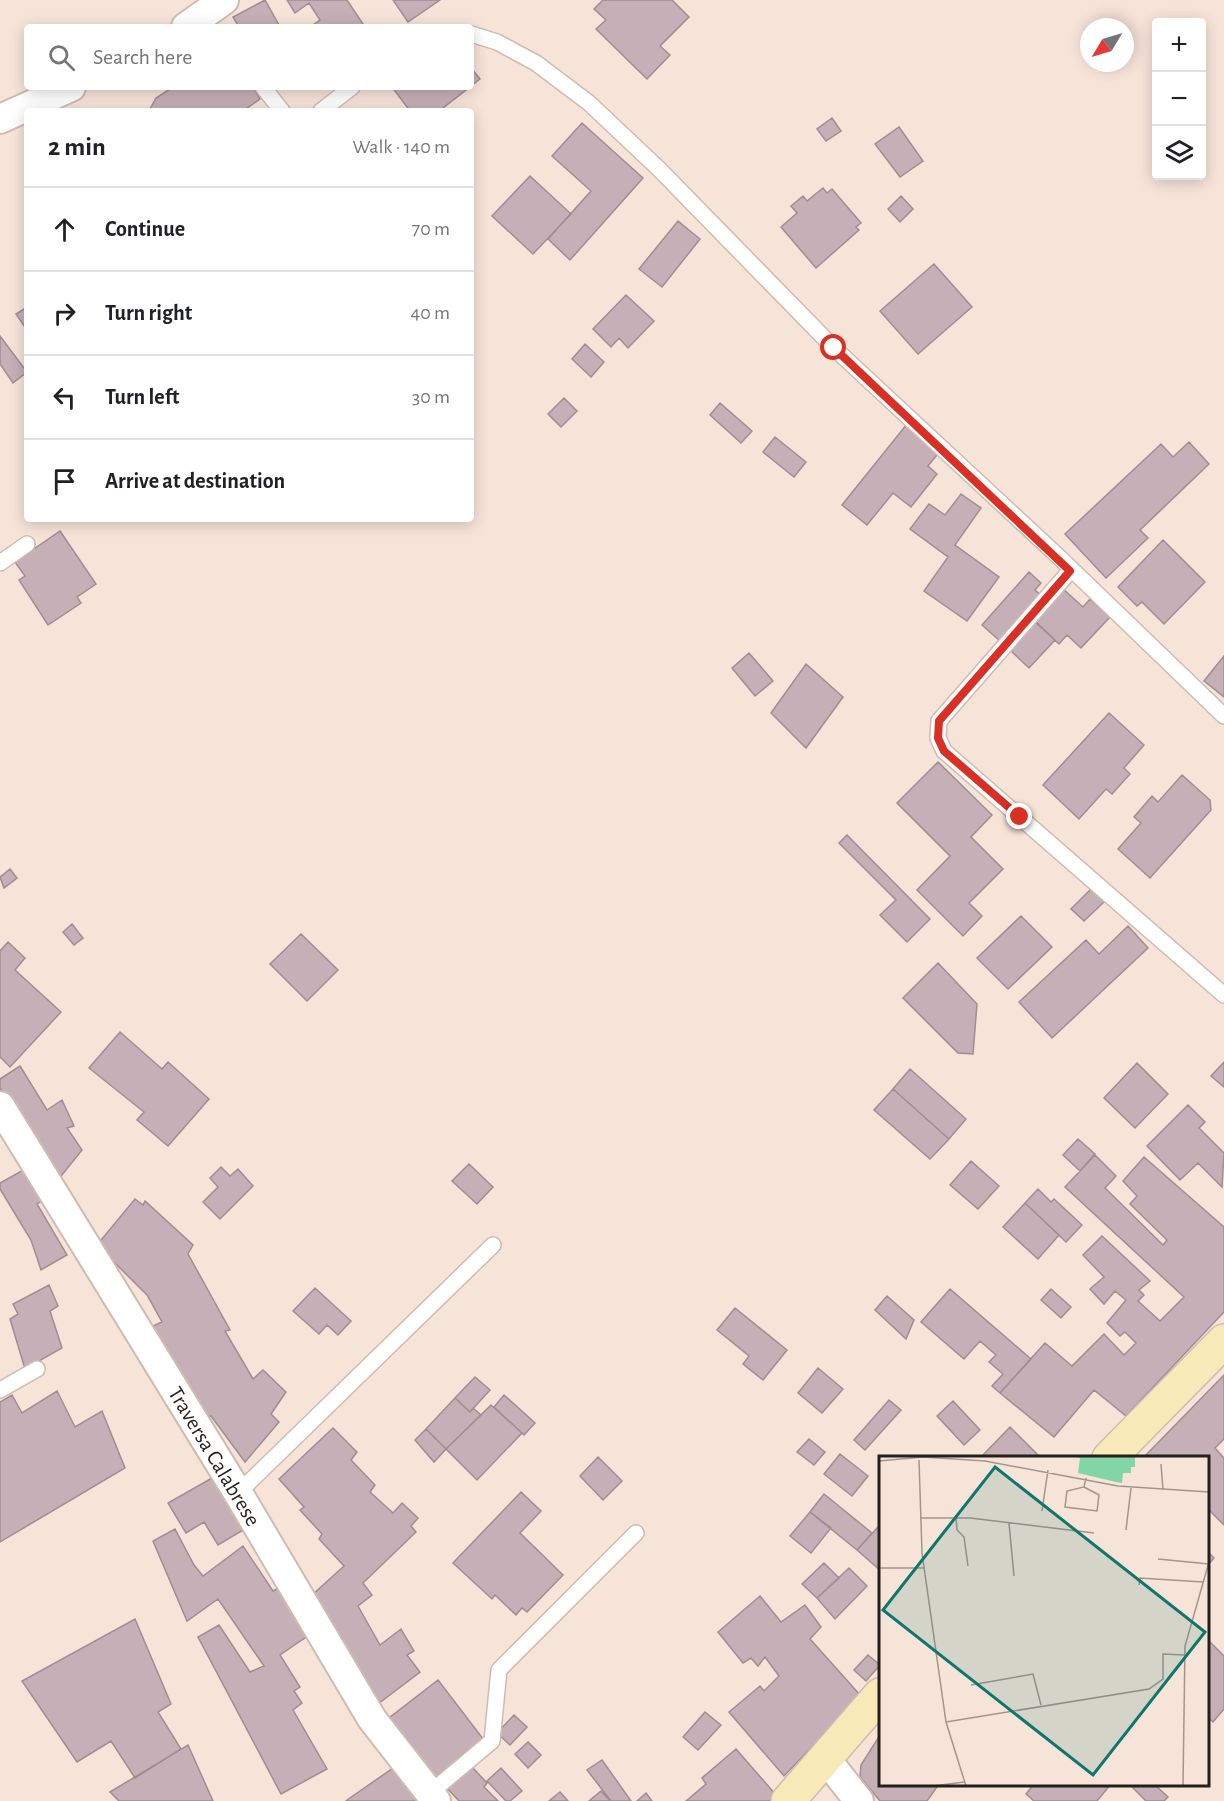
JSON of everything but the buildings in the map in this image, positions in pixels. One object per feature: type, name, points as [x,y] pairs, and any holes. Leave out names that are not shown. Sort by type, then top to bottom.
[{"type":"street","points":[[24,108],[64,90]]},
{"type":"street","points":[[0,119],[24,108]]},
{"type":"street","name":"Traversa Calabrese","points":[[0,1107],[238,1493],[372,1719],[433,1797]]},
{"type":"street","points":[[1111,1456],[1224,1341]]},
{"type":"street","points":[[788,1801],[879,1696]]},
{"type":"street","points":[[826,1759],[859,1801]]},
{"type":"lane","points":[[474,35],[497,42],[536,63],[589,103],[660,169],[834,348],[1224,717]]},
{"type":"lane","points":[[265,90],[280,108]]},
{"type":"lane","points":[[325,108],[348,90]]},
{"type":"lane","points":[[0,563],[27,543]]},
{"type":"lane","points":[[1070,571],[939,721],[938,738],[944,751],[1224,995]]},
{"type":"lane","points":[[238,1493],[493,1245]]},
{"type":"lane","points":[[0,1390],[37,1369]]},
{"type":"lane","points":[[433,1797],[492,1741],[499,1670],[636,1533]]},
{"type":"route","points":[[834,348],[1060,558],[1070,571],[939,721],[938,738],[944,751],[1020,817]]}]
